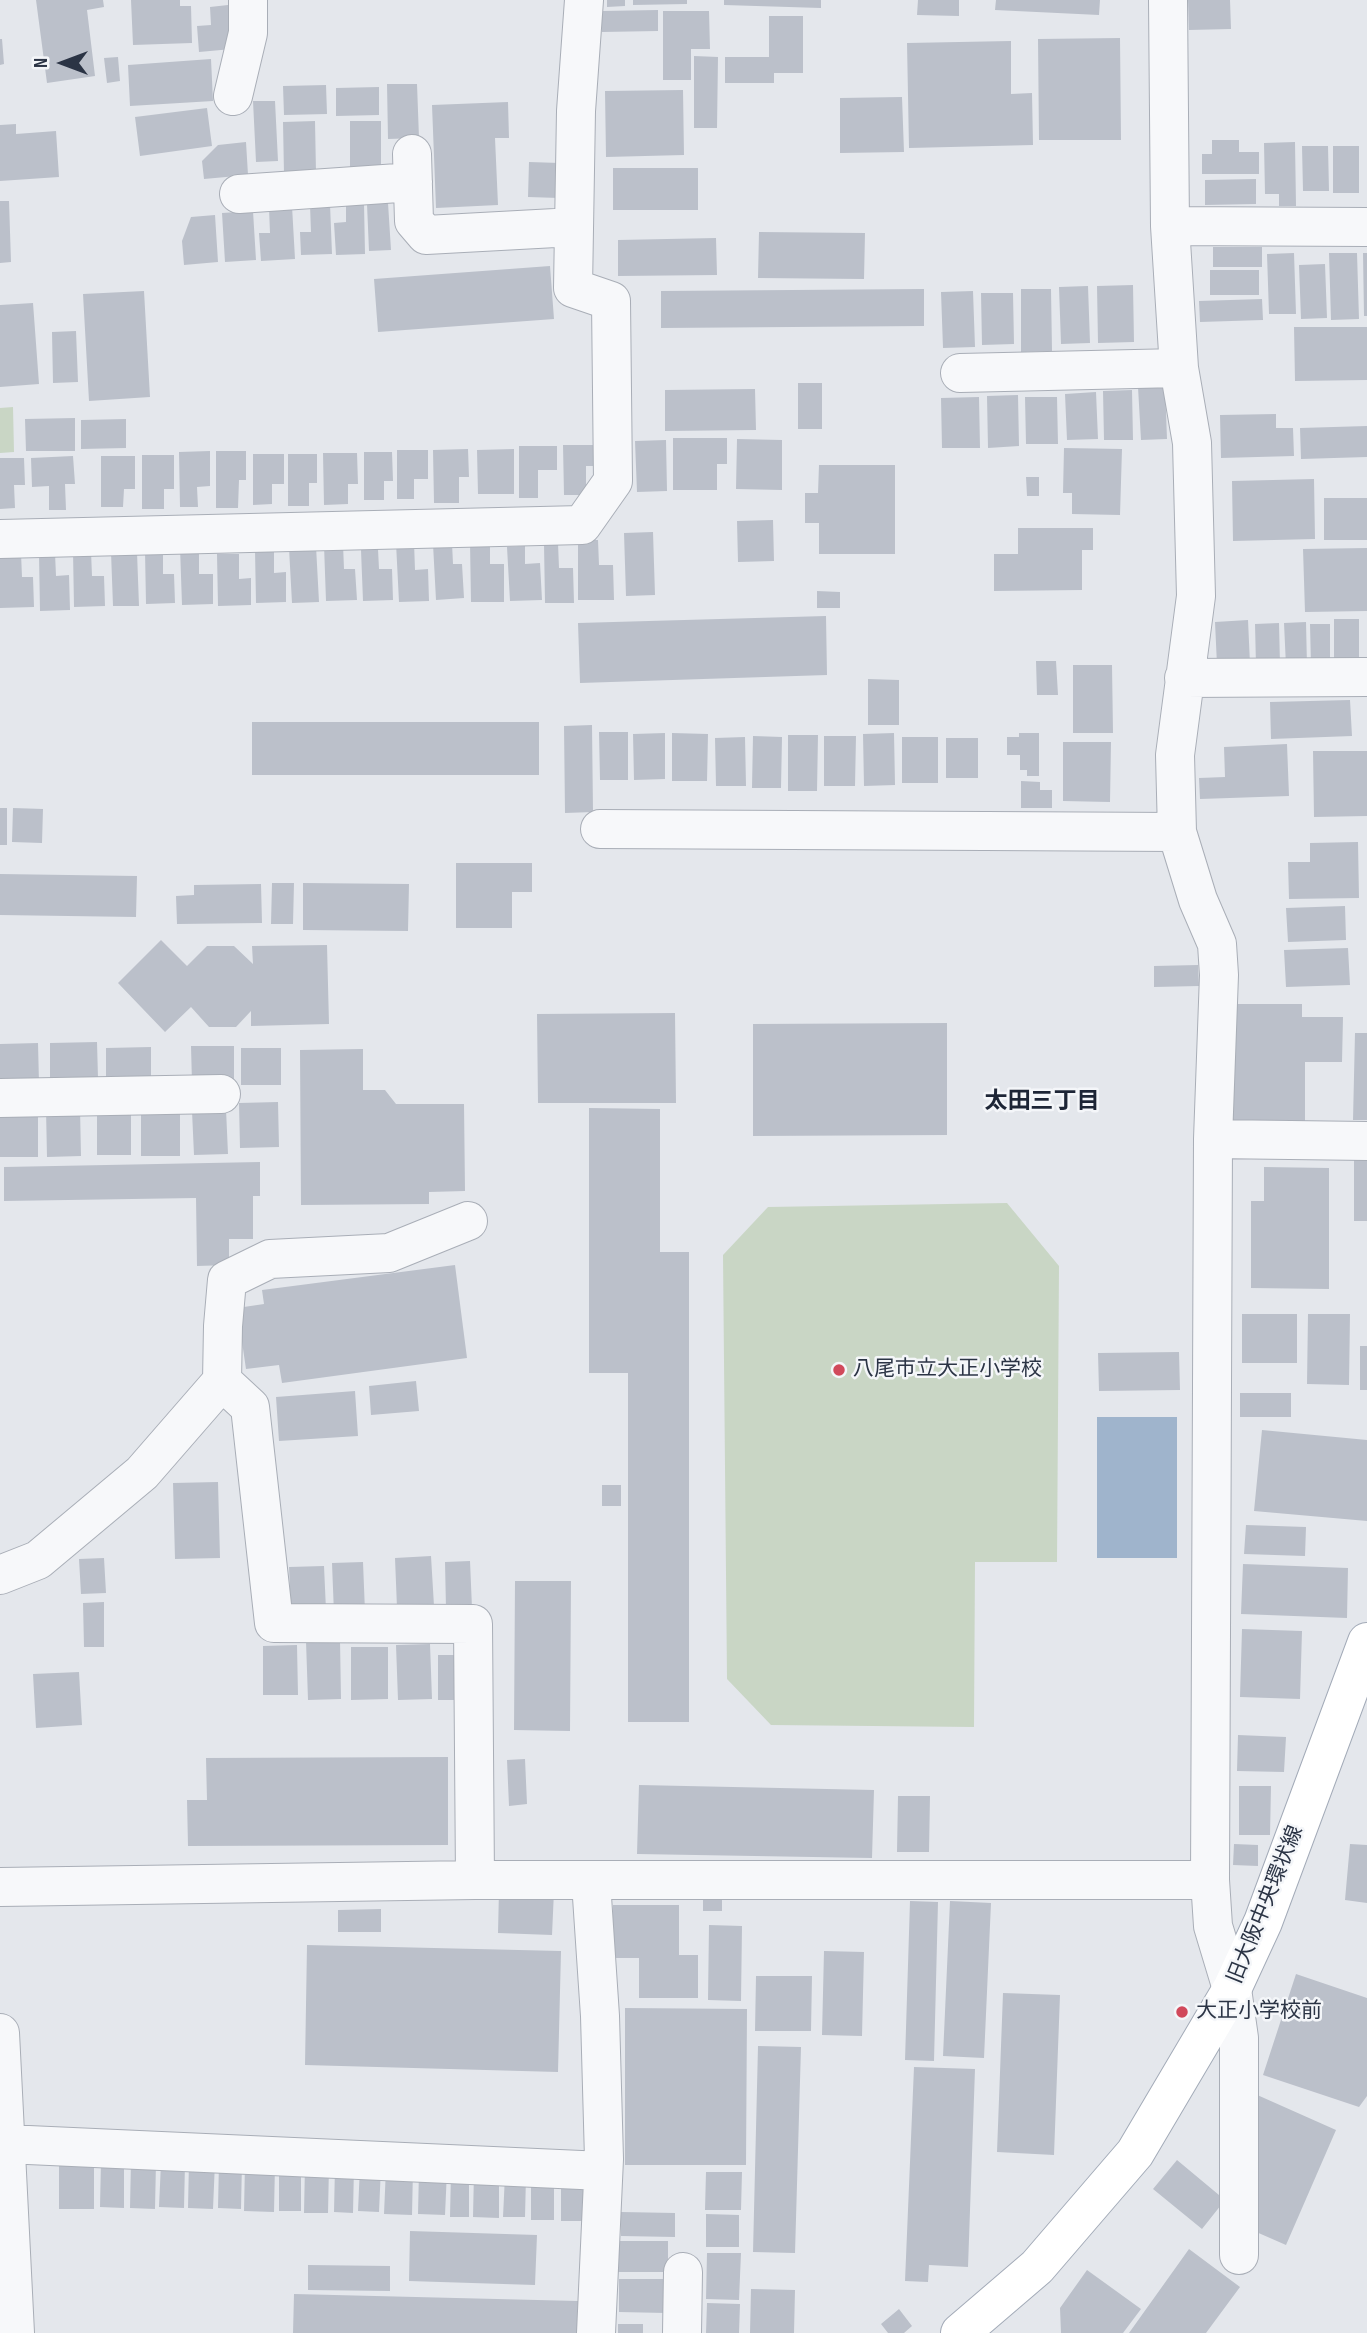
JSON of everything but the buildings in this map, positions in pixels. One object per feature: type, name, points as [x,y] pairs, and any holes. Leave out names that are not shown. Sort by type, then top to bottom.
[{"type":"main road","name":"旧大阪中央環状線","points":[[960,2333],[1037,2267],[1135,2153],[1233,1989],[1263,1922],[1367,1642]]},
{"type":"street","points":[[233,96],[248,33],[248,0]]},
{"type":"street","points":[[0,539],[582,524],[613,481],[611,301],[573,288],[576,111],[584,0]]},
{"type":"street","points":[[1168,0],[1170,226],[1179,368],[1192,443],[1196,596],[1175,755],[1177,832],[1198,900],[1217,944],[1219,975],[1213,1139],[1210,1880],[1213,1926],[1233,1989],[1239,2038],[1239,2255]]},
{"type":"street","points":[[239,194],[412,168],[414,221],[426,235],[574,227]]},
{"type":"street","points":[[1170,226],[1367,227]]},
{"type":"street","points":[[960,373],[1179,368]]},
{"type":"street","points":[[1184,678],[1367,677]]},
{"type":"street","points":[[600,829],[1177,832]]},
{"type":"street","points":[[0,1098],[221,1094]]},
{"type":"street","points":[[1213,1139],[1367,1141]]},
{"type":"street","points":[[0,1575],[38,1560],[142,1473],[222,1381],[227,1280],[270,1259],[389,1253],[468,1221]]},
{"type":"street","points":[[222,1381],[250,1407],[274,1623],[472,1624],[475,1881]]},
{"type":"street","points":[[0,1887],[475,1881],[1210,1880]]},
{"type":"street","points":[[591,1882],[600,2016],[603,2171],[596,2333]]},
{"type":"street","points":[[0,2033],[10,2328]]},
{"type":"street","points":[[4,2158],[603,2171]]},
{"type":"street","points":[[681,2333],[683,2272]]},
{"type":"green space","points":[[13,407],[14,452],[0,453],[0,408]]},
{"type":"green space","points":[[1007,1203],[1059,1266],[1057,1562],[975,1562],[974,1727],[771,1725],[727,1679],[723,1255],[768,1207]]},
{"type":"water","points":[[1097,1417],[1177,1417],[1177,1558],[1097,1558]]},
{"type":"place","name":"八尾市立大正小学校","points":[[839,1370]]},
{"type":"place","name":"大正小学校前","points":[[1182,2012]]},
{"type":"district","name":"太田三丁目","points":[[1042,1102]]}]
